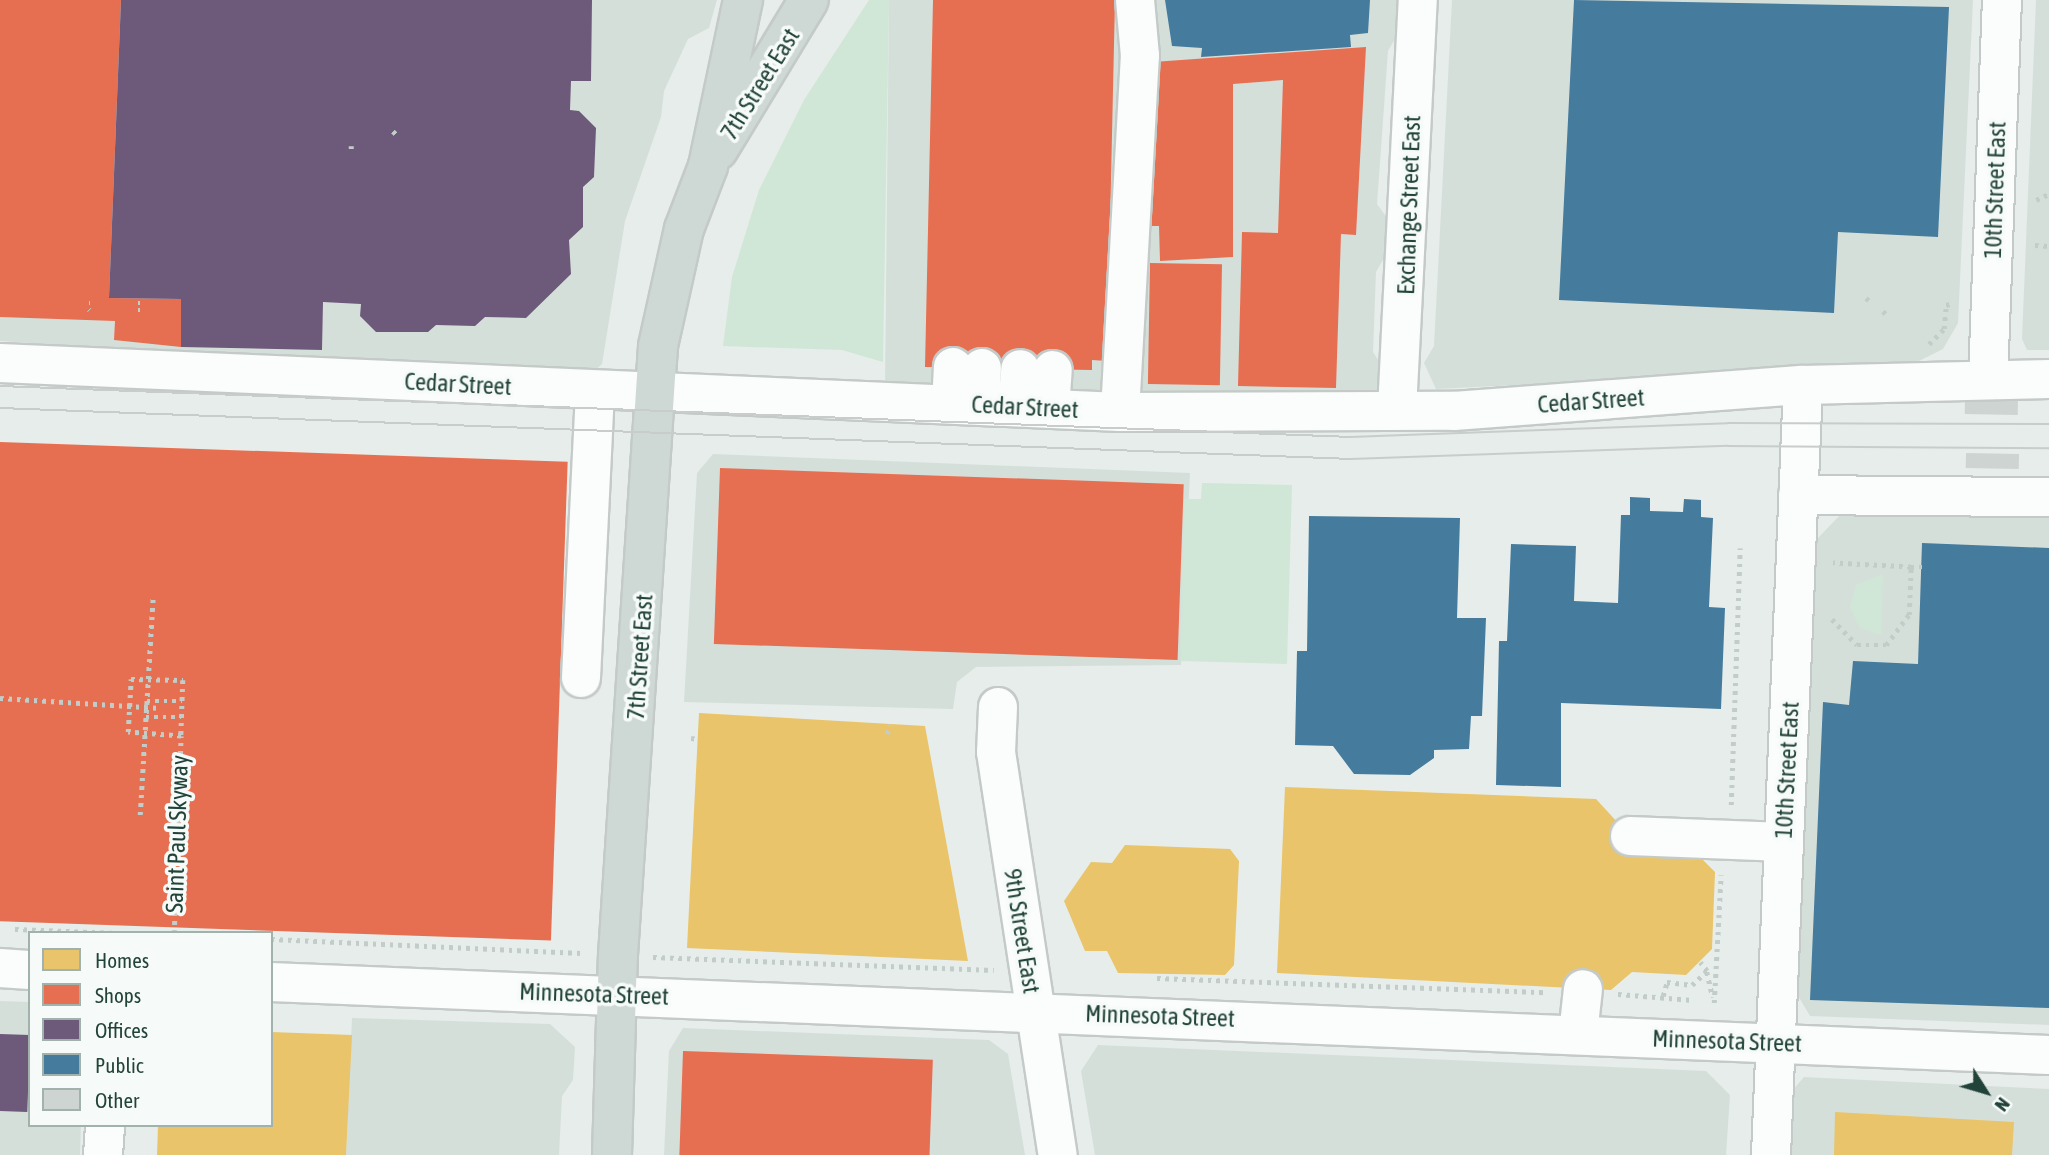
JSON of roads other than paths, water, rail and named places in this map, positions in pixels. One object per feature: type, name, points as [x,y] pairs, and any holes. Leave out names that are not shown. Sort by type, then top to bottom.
[{"type":"main road","name":"7th Street East","points":[[612,1155],[618,995],[655,393],[666,302],[708,166],[743,0]]},
{"type":"main road","name":"7th Street East","points":[[708,166],[809,0]]},
{"type":"street","points":[[1120,412],[1140,56],[1135,0]]},
{"type":"street","name":"Exchange Street East","points":[[1398,410],[1418,0]]},
{"type":"street","name":"10th Street East","points":[[1988,380],[2002,0]]},
{"type":"street","name":"Cedar Street","points":[[0,363],[655,393],[989,393],[1120,412],[1398,410],[1802,385],[2049,379]]},
{"type":"street","points":[[989,393],[1037,369]]},
{"type":"street","name":"10th Street East","points":[[1771,1155],[1802,385]]},
{"type":"street","points":[[581,678],[595,390]]},
{"type":"street","points":[[1798,495],[2049,497]]},
{"type":"street","name":"9th Street East","points":[[998,707],[996,752],[1058,1155]]},
{"type":"street","points":[[1630,836],[1784,842]]},
{"type":"street","points":[[0,968],[28,970]]},
{"type":"street","name":"Minnesota Street","points":[[273,982],[1034,1010],[2049,1055]]},
{"type":"street","points":[[1578,1034],[1583,991]]},
{"type":"street","points":[[103,1155],[105,1127]]},
{"type":"tram line","points":[[0,386],[1350,437],[1728,423],[2049,424]]},
{"type":"tram line","points":[[0,408],[1351,459],[1728,446],[2049,448]]}]
